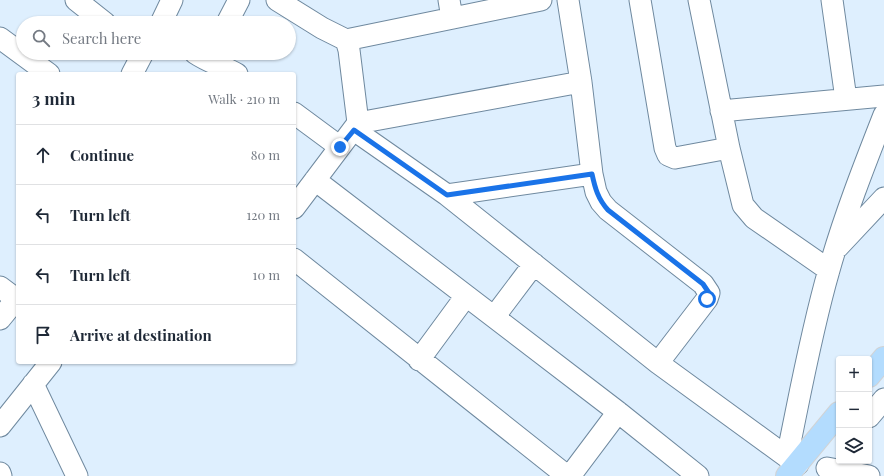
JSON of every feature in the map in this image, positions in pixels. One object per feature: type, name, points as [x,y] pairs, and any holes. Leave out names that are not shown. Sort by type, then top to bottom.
[{"type":"main road","points":[[872,372],[884,358]]},
{"type":"main road","points":[[791,466],[836,416]]},
{"type":"street","points":[[76,0],[96,16]]},
{"type":"street","points":[[164,16],[172,0]]},
{"type":"street","points":[[231,16],[239,0]]},
{"type":"street","points":[[277,0],[322,28],[346,40],[451,9],[541,0]]},
{"type":"street","points":[[568,0],[581,82],[592,174],[596,192],[601,202],[608,210],[703,284],[709,293],[707,299],[658,363]]},
{"type":"street","points":[[640,0],[665,148],[668,155],[675,158],[729,148]]},
{"type":"street","points":[[699,0],[721,111],[743,205],[754,218],[829,270]]},
{"type":"street","points":[[832,0],[846,99]]},
{"type":"street","points":[[0,38],[16,50]]},
{"type":"street","points":[[346,40],[349,50],[356,126],[447,195],[658,363],[791,466],[806,362],[829,270],[847,212],[884,115]]},
{"type":"street","points":[[29,60],[45,72]]},
{"type":"street","points":[[133,72],[139,60]]},
{"type":"street","points":[[203,60],[222,66],[233,72]]},
{"type":"street","points":[[297,199],[315,180],[356,126],[581,82]]},
{"type":"street","points":[[721,111],[884,96]]},
{"type":"street","points":[[296,114],[340,147]]},
{"type":"street","points":[[447,195],[592,174]]},
{"type":"street","points":[[315,180],[618,412],[698,476]]},
{"type":"street","points":[[835,251],[884,198]]},
{"type":"street","points":[[296,261],[419,360],[567,476]]},
{"type":"street","points":[[494,317],[534,264]]},
{"type":"street","points":[[0,319],[11,294]]},
{"type":"street","points":[[419,360],[466,296]]},
{"type":"street","points":[[4,414],[33,384],[49,364]]},
{"type":"street","points":[[33,384],[77,476]]},
{"type":"street","points":[[872,413],[884,399]]},
{"type":"street","points":[[570,476],[618,412]]},
{"type":"street","points":[[832,468],[869,476]]},
{"type":"route","points":[[340,147],[354,130],[447,195],[592,174],[596,192],[601,202],[608,210],[703,284],[709,293],[707,299]]}]
